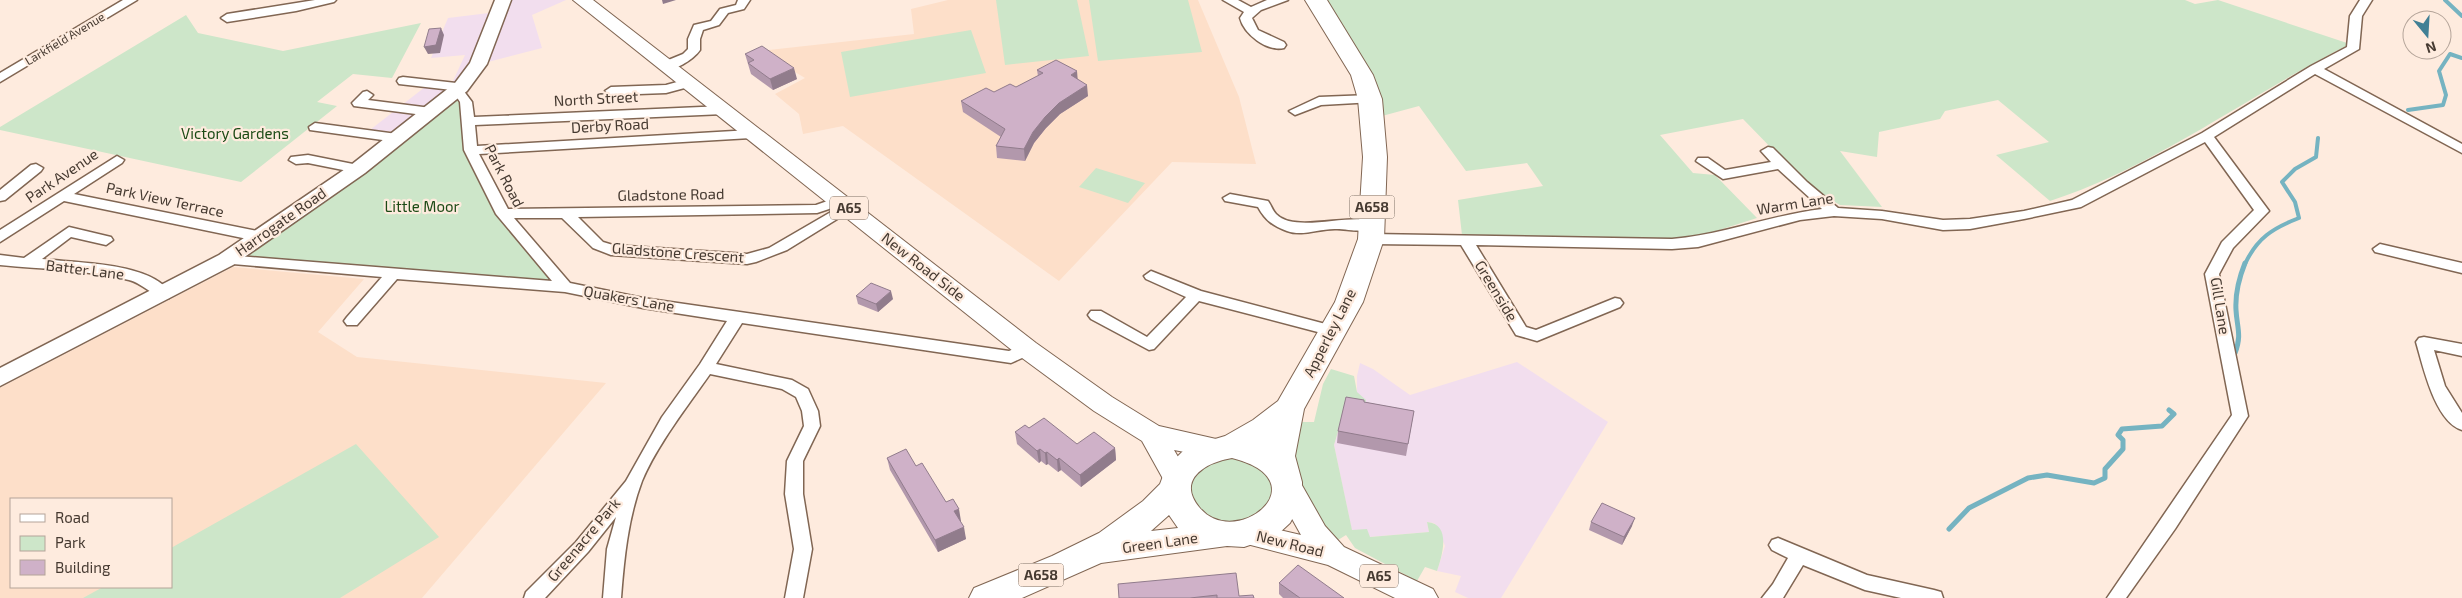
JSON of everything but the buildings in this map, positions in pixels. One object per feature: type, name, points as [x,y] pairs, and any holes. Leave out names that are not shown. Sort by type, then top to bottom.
[{"type":"highway","name":"Apperley Lane","points":[[1286,481],[1280,456],[1289,409],[1349,302],[1371,233],[1375,157],[1370,100],[1362,75],[1316,0]]},
{"type":"highway","name":"Apperley Lane","points":[[1224,447],[1264,428],[1289,409]]},
{"type":"highway","points":[[1224,447],[1248,448],[1263,453],[1276,462],[1286,481]]},
{"type":"highway","name":"A658","points":[[1176,484],[1188,462],[1201,453],[1224,447]]},
{"type":"highway","name":"A658","points":[[1236,534],[1263,527],[1277,516],[1286,503],[1286,481]]},
{"type":"highway","points":[[1176,484],[1180,509],[1188,518],[1212,532],[1236,534]]},
{"type":"highway","name":"Green Lane","points":[[986,598],[1095,553],[1146,519],[1176,484]]},
{"type":"highway","name":"Green Lane","points":[[1095,553],[1236,534]]},
{"type":"main road","name":"Harrogate Road","points":[[0,378],[226,260],[358,169],[459,89],[478,64],[503,0]]},
{"type":"main road","name":"New Road Side","points":[[582,0],[1027,349],[1097,400],[1151,434],[1184,443],[1224,447]]},
{"type":"main road","name":"New Road Side","points":[[1151,434],[1176,484]]},
{"type":"main road","name":"New Road","points":[[1286,481],[1315,534],[1334,555]]},
{"type":"main road","name":"New Road","points":[[1236,534],[1334,555],[1423,598]]},
{"type":"street","name":"Larkfield Avenue","points":[[0,78],[130,0]]},
{"type":"street","points":[[227,18],[296,8],[330,0]]},
{"type":"street","points":[[665,66],[687,57],[694,50],[694,39],[701,28],[715,23],[724,11],[740,7],[744,0]]},
{"type":"street","points":[[1229,0],[1251,11]]},
{"type":"street","points":[[1280,45],[1260,37],[1252,31],[1247,24],[1246,18],[1251,11],[1282,0]]},
{"type":"street","points":[[2208,136],[2315,69],[2353,48],[2356,16],[2366,0]]},
{"type":"street","points":[[695,16],[701,28]]},
{"type":"street","points":[[2315,69],[2462,149]]},
{"type":"street","points":[[403,80],[459,89]]},
{"type":"street","points":[[611,91],[666,88],[688,83]]},
{"type":"street","name":"Park Road","points":[[459,89],[466,102],[471,150],[503,214],[566,287]]},
{"type":"street","points":[[367,95],[358,103],[431,112]]},
{"type":"street","points":[[1295,111],[1319,101],[1370,100]]},
{"type":"street","name":"North Street","points":[[469,121],[724,110]]},
{"type":"street","points":[[315,127],[397,138]]},
{"type":"street","name":"Derby Road","points":[[471,150],[751,134]]},
{"type":"street","name":"Warm Lane","points":[[1230,198],[1263,204],[1270,218],[1291,228],[1301,229],[1331,224],[1371,233],[1466,241],[1672,244],[1698,242],[1763,224],[1834,212],[1882,215],[1943,225],[1970,224],[2024,215],[2076,204],[2208,136]]},
{"type":"street","name":"Gill Lane","points":[[2116,598],[2169,524],[2240,416],[2212,274],[2227,245],[2262,211],[2208,136]]},
{"type":"street","points":[[1768,151],[1834,212]]},
{"type":"street","name":"Park Avenue","points":[[0,237],[117,160]]},
{"type":"street","points":[[296,160],[308,160],[358,169]]},
{"type":"street","points":[[1703,161],[1723,175],[1782,164]]},
{"type":"street","points":[[0,197],[36,168]]},
{"type":"street","name":"Park View Terrace","points":[[62,196],[262,237]]},
{"type":"street","name":"Gladstone Road","points":[[503,214],[817,209],[844,205]]},
{"type":"street","name":"Gladstone Crescent","points":[[566,213],[588,237],[598,245],[611,250],[747,259],[762,258],[844,205]]},
{"type":"street","points":[[27,263],[69,232],[106,240]]},
{"type":"street","name":"Greenside","points":[[1466,241],[1521,332],[1537,336],[1615,303]]},
{"type":"street","points":[[2380,250],[2462,268]]},
{"type":"street","name":"Batter Lane","points":[[0,260],[117,272],[145,279],[164,294]]},
{"type":"street","name":"Quakers Lane","points":[[226,260],[566,287],[643,302],[1011,357],[1027,349]]},
{"type":"street","points":[[352,321],[393,274]]},
{"type":"street","points":[[1151,276],[1196,295],[1333,332]]},
{"type":"street","points":[[1096,315],[1149,344],[1196,295]]},
{"type":"street","name":"Greenacre Park","points":[[533,598],[582,546],[634,480],[668,421],[706,368],[738,316]]},
{"type":"street","points":[[2462,350],[2424,342],[2439,394],[2445,406],[2462,424]]},
{"type":"street","points":[[706,368],[786,384],[802,393],[810,411],[812,426],[795,461],[794,494],[803,549],[793,598]]},
{"type":"street","name":"Greenacre Park","points":[[612,598],[616,549],[634,480]]},
{"type":"street","points":[[1778,545],[1865,582],[1934,598]]},
{"type":"street","points":[[1771,598],[1780,589],[1799,555]]},
{"type":"shaded area","points":[[495,0],[566,0],[532,15],[542,48],[488,62],[400,132],[370,130],[425,87],[453,81],[465,55],[431,58],[448,18],[489,13]]},
{"type":"shaded area","points":[[948,0],[1198,0],[1239,97],[1256,164],[1172,162],[1059,281],[843,126],[803,134],[799,114],[775,94],[805,78],[760,51],[914,34],[911,9]]},
{"type":"shaded area","points":[[233,267],[364,279],[318,332],[357,357],[606,383],[422,598],[0,598],[0,388]]},
{"type":"shaded area","points":[[1517,362],[1608,422],[1501,598],[1468,598],[1455,592],[1461,576],[1437,571],[1445,546],[1434,523],[1427,522],[1429,532],[1369,537],[1352,531],[1334,445],[1345,408],[1357,392],[1357,376],[1360,363],[1373,369],[1410,395]]},
{"type":"green space","points":[[996,0],[1077,0],[1089,56],[1005,65]]},
{"type":"green space","points":[[1089,0],[1188,0],[1202,52],[1098,61]]},
{"type":"green space","points":[[1324,0],[2185,0],[2195,4],[2218,0],[2350,44],[2128,169],[2050,201],[1996,155],[2049,142],[1998,100],[1945,111],[1940,119],[1879,132],[1877,157],[1840,151],[1882,207],[1840,205],[1810,188],[1743,119],[1660,135],[1693,173],[1715,175],[1757,218],[1691,239],[1462,235],[1458,200],[1543,186],[1527,163],[1466,171],[1419,106],[1382,116]]},
{"type":"green space","name":"Victory Gardens","points":[[186,15],[198,33],[283,51],[421,23],[392,78],[353,74],[317,102],[337,106],[241,182],[0,130],[0,127]]},
{"type":"green space","points":[[971,30],[986,73],[850,97],[841,52]]},
{"type":"green space","name":"Little Moor","points":[[457,91],[466,102],[471,150],[503,214],[565,287],[226,260]]},
{"type":"green space","points":[[1096,168],[1145,183],[1128,203],[1079,187]]},
{"type":"green space","points":[[1331,369],[1354,376],[1357,392],[1366,400],[1364,411],[1345,408],[1334,445],[1352,530],[1367,529],[1370,537],[1429,532],[1427,522],[1435,524],[1440,528],[1443,549],[1437,571],[1425,567],[1417,581],[1355,548],[1346,535],[1338,540],[1315,512],[1301,486],[1297,473],[1296,458],[1300,422],[1314,422],[1323,384]]},
{"type":"green space","points":[[356,444],[439,537],[340,598],[83,598],[101,588],[172,588],[172,547]]},
{"type":"green space","points":[[1242,456],[1273,478],[1274,501],[1241,523],[1212,521],[1192,505],[1189,483],[1202,464]]},
{"type":"waterway","points":[[2445,0],[2462,16]]},
{"type":"waterway","points":[[2408,110],[2443,105],[2446,95],[2439,71],[2450,54],[2462,58]]},
{"type":"waterway","points":[[2245,264],[2255,247],[2267,235],[2299,218],[2295,202],[2282,182],[2295,169],[2316,157],[2318,138]]},
{"type":"waterway","points":[[2235,353],[2239,336],[2236,298],[2239,280],[2245,263]]},
{"type":"waterway","points":[[1949,529],[1969,508],[2028,478],[2047,475],[2094,483],[2105,478],[2105,469],[2123,449],[2123,440],[2118,435],[2122,429],[2162,426],[2174,414],[2169,410]]}]
